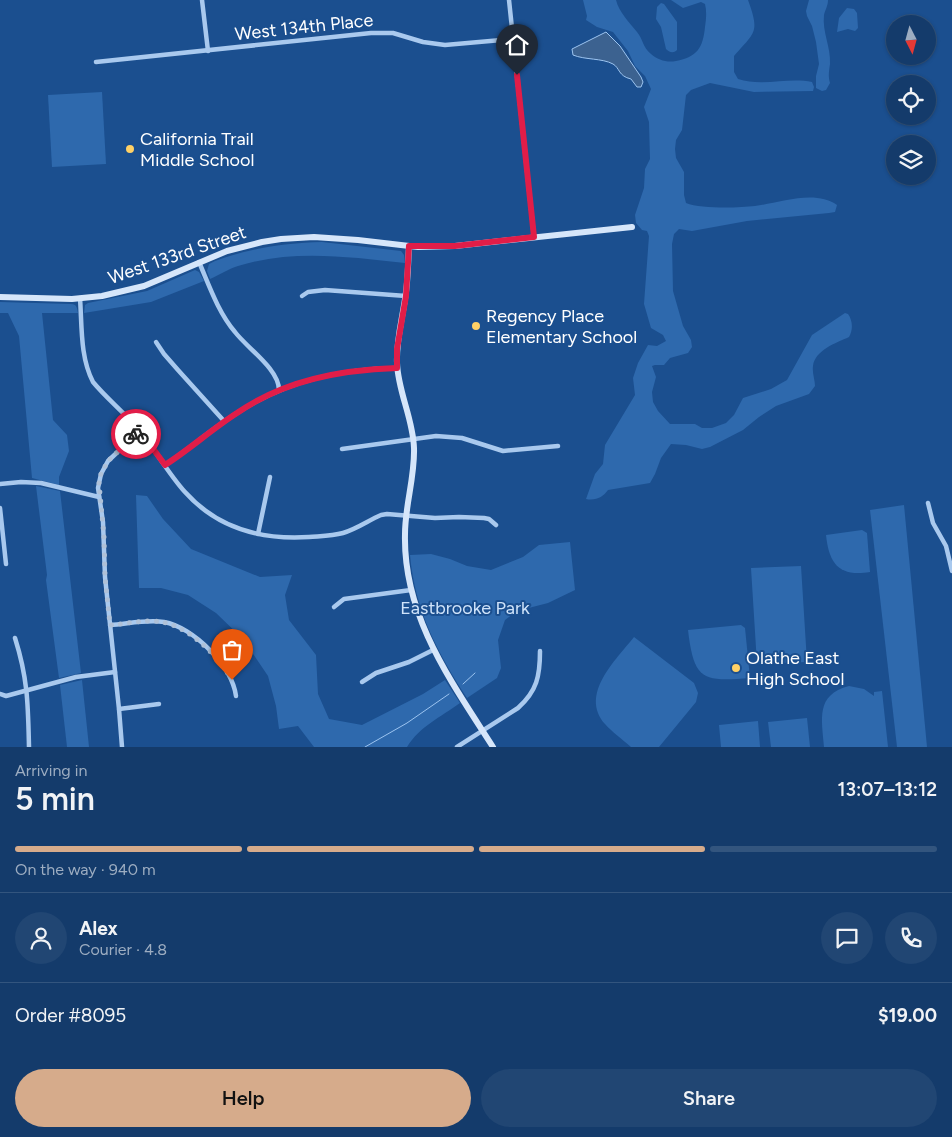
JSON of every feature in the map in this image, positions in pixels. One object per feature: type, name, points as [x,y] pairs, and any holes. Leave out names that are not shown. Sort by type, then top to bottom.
[{"type":"street","points":[[202,0],[208,51]]},
{"type":"street","points":[[509,0],[534,237]]},
{"type":"street","name":"West 134th Place","points":[[96,62],[371,33],[393,34],[436,45],[513,39]]},
{"type":"street","name":"West 133rd Street","points":[[0,297],[80,298],[129,291],[199,262],[245,246],[281,239],[314,237],[409,246],[455,246],[632,227]]},
{"type":"street","points":[[409,246],[406,296],[397,349],[397,368],[413,440],[413,470],[406,516],[405,547],[411,590],[418,616],[433,650],[493,747]]},
{"type":"street","points":[[199,262],[227,321],[274,375],[279,384],[279,390]]},
{"type":"street","points":[[302,296],[308,292],[325,290],[406,296]]},
{"type":"street","points":[[80,298],[84,358],[89,374],[96,385],[140,431],[186,493],[207,512],[237,528],[271,537],[289,538],[331,535],[344,532],[381,515],[395,514],[434,518],[459,516],[484,518],[489,519],[496,526]]},
{"type":"street","points":[[156,342],[164,354],[224,421]]},
{"type":"street","points":[[165,465],[224,421],[249,405],[279,390],[304,380],[332,374],[366,369],[397,368]]},
{"type":"street","points":[[122,747],[105,577],[103,522],[99,483],[105,465],[140,431]]},
{"type":"street","points":[[342,450],[436,436],[462,438],[503,450],[558,446]]},
{"type":"street","points":[[258,534],[270,477]]},
{"type":"street","points":[[0,484],[41,483],[99,497]]},
{"type":"street","points":[[928,503],[933,523],[946,546],[952,571]]},
{"type":"street","points":[[0,508],[6,564]]},
{"type":"street","points":[[334,607],[344,599],[411,590]]},
{"type":"street","points":[[110,625],[156,621],[182,629],[211,653],[223,666],[232,680],[236,696]]},
{"type":"street","points":[[15,638],[23,666],[27,691],[29,747]]},
{"type":"street","points":[[362,682],[376,673],[409,662],[433,650]]},
{"type":"street","points":[[456,747],[518,708],[531,694],[539,677],[540,651]]},
{"type":"street","points":[[0,700],[6,696],[76,677],[115,672]]},
{"type":"street","points":[[0,694],[6,696]]},
{"type":"street","points":[[119,708],[158,704]]},
{"type":"green space","points":[[583,0],[616,0],[622,13],[639,35],[648,52],[669,62],[689,57],[698,50],[703,41],[706,16],[705,4],[701,2],[683,8],[671,0],[748,0],[754,19],[754,26],[747,42],[734,56],[734,72],[738,79],[756,82],[812,82],[813,91],[754,92],[710,83],[691,90],[686,95],[682,130],[676,140],[675,149],[676,158],[684,172],[686,203],[710,207],[739,207],[808,197],[828,200],[837,205],[835,212],[747,221],[692,231],[679,229],[674,234],[672,244],[673,291],[683,326],[691,340],[692,347],[688,353],[670,358],[664,365],[652,366],[656,377],[652,392],[653,402],[658,411],[670,424],[695,424],[702,428],[712,428],[726,423],[734,415],[743,398],[771,389],[787,380],[812,335],[845,313],[850,317],[852,326],[849,337],[822,351],[815,360],[813,369],[815,386],[809,394],[776,406],[743,430],[710,447],[702,449],[671,444],[661,458],[650,483],[608,490],[604,495],[596,499],[586,499],[595,474],[603,464],[605,445],[635,395],[633,378],[638,363],[648,345],[657,346],[666,341],[663,335],[651,328],[644,304],[649,236],[647,231],[642,230],[636,223],[635,215],[644,188],[645,169],[650,159],[649,122],[644,107],[651,89],[645,76],[635,66],[628,51],[613,32],[597,27],[586,20],[587,16]]},
{"type":"green space","points":[[809,0],[828,0],[824,15],[824,27],[830,58],[830,83],[826,90],[822,91],[816,88],[819,64],[816,42],[806,11]]},
{"type":"green space","points":[[661,3],[664,4],[677,22],[677,50],[674,52],[666,49],[661,27],[656,19],[657,7]]},
{"type":"green space","points":[[847,8],[854,9],[857,13],[858,28],[855,31],[848,29],[837,32],[839,18]]},
{"type":"green space","points":[[102,92],[106,164],[52,167],[48,95]]},
{"type":"green space","points":[[322,242],[401,251],[404,255],[405,263],[342,257],[300,256],[259,261],[238,266],[210,279],[207,271],[209,264],[241,253],[281,245]]},
{"type":"green space","points":[[195,270],[199,272],[204,281],[151,302],[84,313],[85,305],[88,303],[147,291]]},
{"type":"green space","points":[[0,302],[71,304],[77,308],[78,313],[42,313],[53,420],[67,435],[69,451],[59,477],[59,485],[32,478],[19,336],[8,313],[0,313]]},
{"type":"green space","points":[[36,486],[60,491],[81,673],[59,678],[46,580],[47,575]]},
{"type":"green space","points":[[136,495],[147,496],[163,519],[191,549],[260,577],[292,575],[285,595],[289,620],[316,655],[318,694],[329,719],[362,725],[423,694],[445,680],[460,703],[431,722],[418,733],[407,747],[314,747],[298,726],[279,729],[276,706],[268,676],[243,639],[216,613],[188,595],[161,588],[139,588]]},
{"type":"green space","points":[[904,505],[927,747],[897,747],[870,510]]},
{"type":"green space","points":[[862,530],[867,533],[870,572],[859,573],[843,570],[833,561],[827,545],[826,535]]},
{"type":"green space","name":"Eastbrooke Park","points":[[570,542],[575,590],[548,603],[517,611],[505,620],[498,640],[501,668],[497,678],[467,698],[446,664],[429,630],[417,594],[410,555],[431,554],[467,566],[491,570],[523,557],[539,545]]},
{"type":"green space","points":[[801,566],[807,662],[757,664],[751,568]]},
{"type":"green space","points":[[741,625],[745,628],[750,678],[721,679],[711,678],[703,674],[693,659],[688,630]]},
{"type":"green space","points":[[634,637],[694,683],[698,693],[696,702],[659,747],[631,747],[605,724],[598,713],[596,701],[598,689],[603,678]]},
{"type":"green space","points":[[82,680],[89,747],[67,747],[60,685]]},
{"type":"green space","points":[[849,686],[864,689],[874,696],[874,692],[882,691],[888,747],[824,747],[823,709],[830,695]]},
{"type":"green space","points":[[807,718],[810,747],[771,747],[768,722]]},
{"type":"green space","points":[[758,721],[760,747],[721,747],[719,725]]},
{"type":"shaded area","points":[[606,32],[620,46],[641,77],[643,82],[641,87],[637,87],[631,79],[621,74],[613,64],[573,55],[572,49]]},
{"type":"waterway","points":[[463,684],[475,673]]},
{"type":"waterway","points":[[365,747],[407,723],[449,694]]},
{"type":"way so far","points":[[136,434],[105,465],[98,488],[103,522],[105,577],[110,625],[156,621],[175,625],[211,653],[232,680]]},
{"type":"place","name":"California Trail Middle School","points":[[130,149]]},
{"type":"place","name":"Regency Place Elementary School","points":[[476,326]]},
{"type":"place","name":"Olathe East High School","points":[[736,668]]},
{"type":"route","points":[[136,434],[140,431],[165,465],[224,421],[249,405],[279,390],[304,380],[332,374],[366,369],[397,368],[397,349],[406,296],[409,246],[455,246],[534,237],[517,75]]}]
